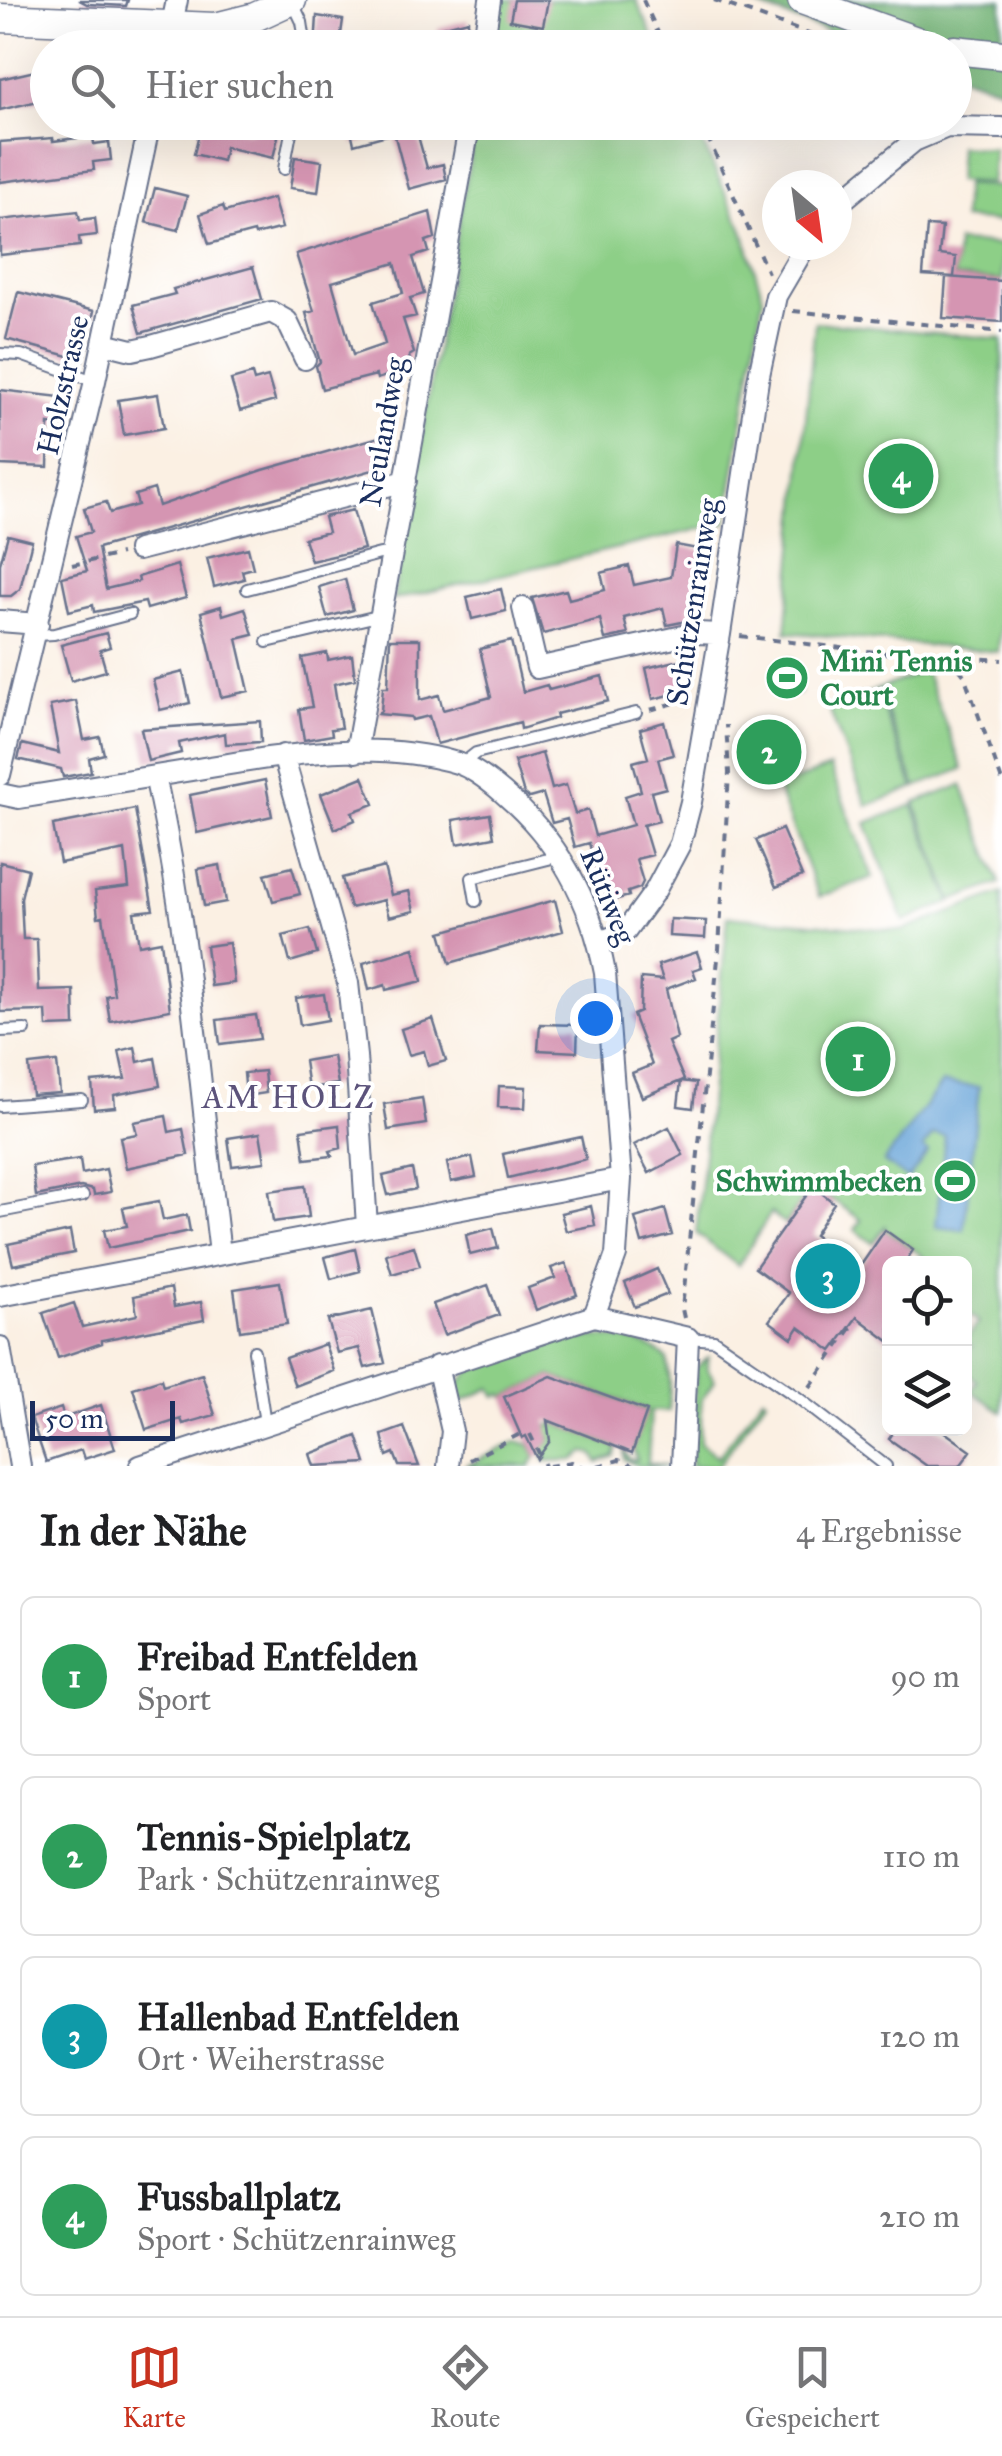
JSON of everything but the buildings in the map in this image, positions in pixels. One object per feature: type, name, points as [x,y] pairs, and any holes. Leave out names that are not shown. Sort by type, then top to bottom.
[{"type":"street","points":[[0,18],[215,27],[255,17],[292,0]]},
{"type":"street","points":[[485,30],[490,0]]},
{"type":"street","points":[[802,0],[886,30]]},
{"type":"street","points":[[972,52],[1002,54]]},
{"type":"street","points":[[972,128],[1002,128]]},
{"type":"street","name":"Holzstrasse","points":[[0,775],[104,343],[146,140]]},
{"type":"street","name":"Neulandweg","points":[[356,752],[467,140]]},
{"type":"street","points":[[852,193],[917,140]]},
{"type":"street","name":"Schützenrainweg","points":[[599,942],[626,931],[655,891],[680,844],[720,634],[755,399],[775,302],[798,260]]},
{"type":"street","points":[[104,343],[132,350],[271,312],[286,321],[304,358]]},
{"type":"street","points":[[138,550],[406,480]]},
{"type":"street","points":[[524,608],[537,668],[697,633],[720,634]]},
{"type":"street","points":[[0,620],[37,629]]},
{"type":"street","name":"Rütiweg","points":[[0,794],[19,798],[283,755],[356,752],[413,754],[461,764],[520,808],[561,856],[576,881],[599,942],[605,973],[621,1179],[616,1255],[594,1316]]},
{"type":"street","points":[[283,755],[348,983],[367,1226]]},
{"type":"street","points":[[155,776],[187,950],[220,1253]]},
{"type":"street","points":[[0,1296],[621,1179]]},
{"type":"street","points":[[140,1466],[169,1461],[265,1423],[594,1316],[688,1338],[682,1466]]},
{"type":"street","points":[[0,1347],[20,1466]]},
{"type":"street","points":[[436,1366],[452,1431],[449,1464]]},
{"type":"lane","points":[[292,0],[303,30]]},
{"type":"lane","points":[[284,169],[290,140]]},
{"type":"lane","points":[[0,354],[21,355],[95,381]]},
{"type":"lane","points":[[247,589],[392,554]]},
{"type":"lane","points":[[37,629],[54,634],[130,614]]},
{"type":"lane","points":[[267,642],[383,615]]},
{"type":"lane","points":[[461,764],[476,754],[636,713]]},
{"type":"lane","points":[[476,901],[472,878],[561,856]]},
{"type":"lane","points":[[0,1031],[24,1030]]},
{"type":"lane","points":[[0,1106],[82,1100]]},
{"type":"lane","points":[[0,1212],[83,1196]]},
{"type":"lane","points":[[688,1338],[714,1340],[886,1466]]},
{"type":"lane","points":[[254,1352],[265,1423]]},
{"type":"path","points":[[643,0],[657,30]]},
{"type":"path","points":[[714,0],[798,30]]},
{"type":"path","points":[[709,140],[758,245],[775,302],[1002,332]]},
{"type":"path","points":[[52,566],[82,565],[138,550]]},
{"type":"path","points":[[720,634],[953,661],[964,675],[1002,780]]},
{"type":"path","points":[[953,661],[957,657],[1002,660]]},
{"type":"path","points":[[636,713],[709,694]]},
{"type":"path","points":[[688,1338],[682,1309],[719,950],[729,774],[726,724]]},
{"type":"path","points":[[800,1400],[856,1321]]},
{"type":"path","points":[[449,1464],[468,1460],[520,1434]]},
{"type":"path","points":[[530,1434],[547,1466],[572,1462],[580,1466]]},
{"type":"path","points":[[598,1466],[619,1460],[632,1466]]},
{"type":"green space","points":[[498,0],[636,0],[650,30],[492,30]]},
{"type":"green space","points":[[741,0],[1002,0],[1002,89],[972,79],[972,30],[823,30]]},
{"type":"green space","points":[[473,140],[701,140],[743,230],[763,297],[726,523],[393,600]]},
{"type":"green space","points":[[959,146],[994,149],[991,183],[957,181]]},
{"type":"green space","points":[[965,184],[1002,187],[1002,222],[962,219]]},
{"type":"green space","points":[[957,242],[1002,245],[1002,281],[954,277]]},
{"type":"green space","points":[[815,322],[1002,339],[1002,613],[998,652],[786,632]]},
{"type":"green space","name":"Mini Tennis Court","points":[[791,658],[799,693],[783,697],[776,663]]},
{"type":"green space","points":[[925,671],[963,769],[916,787],[878,689]]},
{"type":"green space","points":[[876,690],[914,788],[867,806],[829,709]]},
{"type":"green space","points":[[758,728],[779,730],[785,741],[781,766],[767,773],[753,763]]},
{"type":"green space","points":[[830,767],[873,877],[819,897],[777,788]]},
{"type":"green space","points":[[962,785],[1000,883],[952,901],[915,803]]},
{"type":"green space","points":[[913,805],[951,902],[904,921],[866,823]]},
{"type":"green space","points":[[1002,893],[1002,1412],[972,1392],[977,1381],[972,1377],[972,1332],[979,1322],[972,1317],[972,1256],[923,1256],[885,1230],[886,1225],[873,1243],[855,1230],[861,1220],[813,1186],[785,1224],[771,1213],[738,1266],[696,1233],[728,916],[902,931]]},
{"type":"green space","points":[[591,1337],[642,1344],[667,1359],[669,1411],[651,1411],[648,1463],[667,1466],[638,1466],[624,1459],[624,1450],[630,1460],[637,1460],[633,1449],[647,1410],[551,1376],[504,1397],[496,1397],[491,1388],[461,1402],[459,1384],[470,1371],[563,1340]]},
{"type":"green space","points":[[708,1357],[707,1368],[715,1381],[702,1399],[700,1443],[718,1457],[763,1396],[766,1399],[718,1466],[691,1466],[696,1368]]},
{"type":"green space","points":[[555,1423],[617,1447],[614,1456],[598,1463],[593,1454],[585,1452],[574,1460],[546,1461],[539,1444],[548,1444],[550,1438],[545,1428]]},
{"type":"green space","points":[[518,1441],[530,1445],[536,1457],[530,1466],[465,1466]]},
{"type":"water","name":"Schwimmbecken","points":[[942,1083],[979,1087],[964,1230],[936,1227],[945,1136],[933,1134],[923,1148],[928,1152],[908,1179],[884,1162]]},
{"type":"place","name":"Fussballplatz","points":[[901,476]]},
{"type":"place","name":"Mini Tennis Court","points":[[787,678]]},
{"type":"place","name":"Tennis-Spielplatz","points":[[769,752]]},
{"type":"place","name":"Freibad Entfelden","points":[[858,1059]]},
{"type":"place","name":"Schwimmbecken","points":[[955,1181]]},
{"type":"place","name":"Hallenbad Entfelden","points":[[828,1276]]},
{"type":"district","name":"AM HOLZ","points":[[289,1097]]}]
